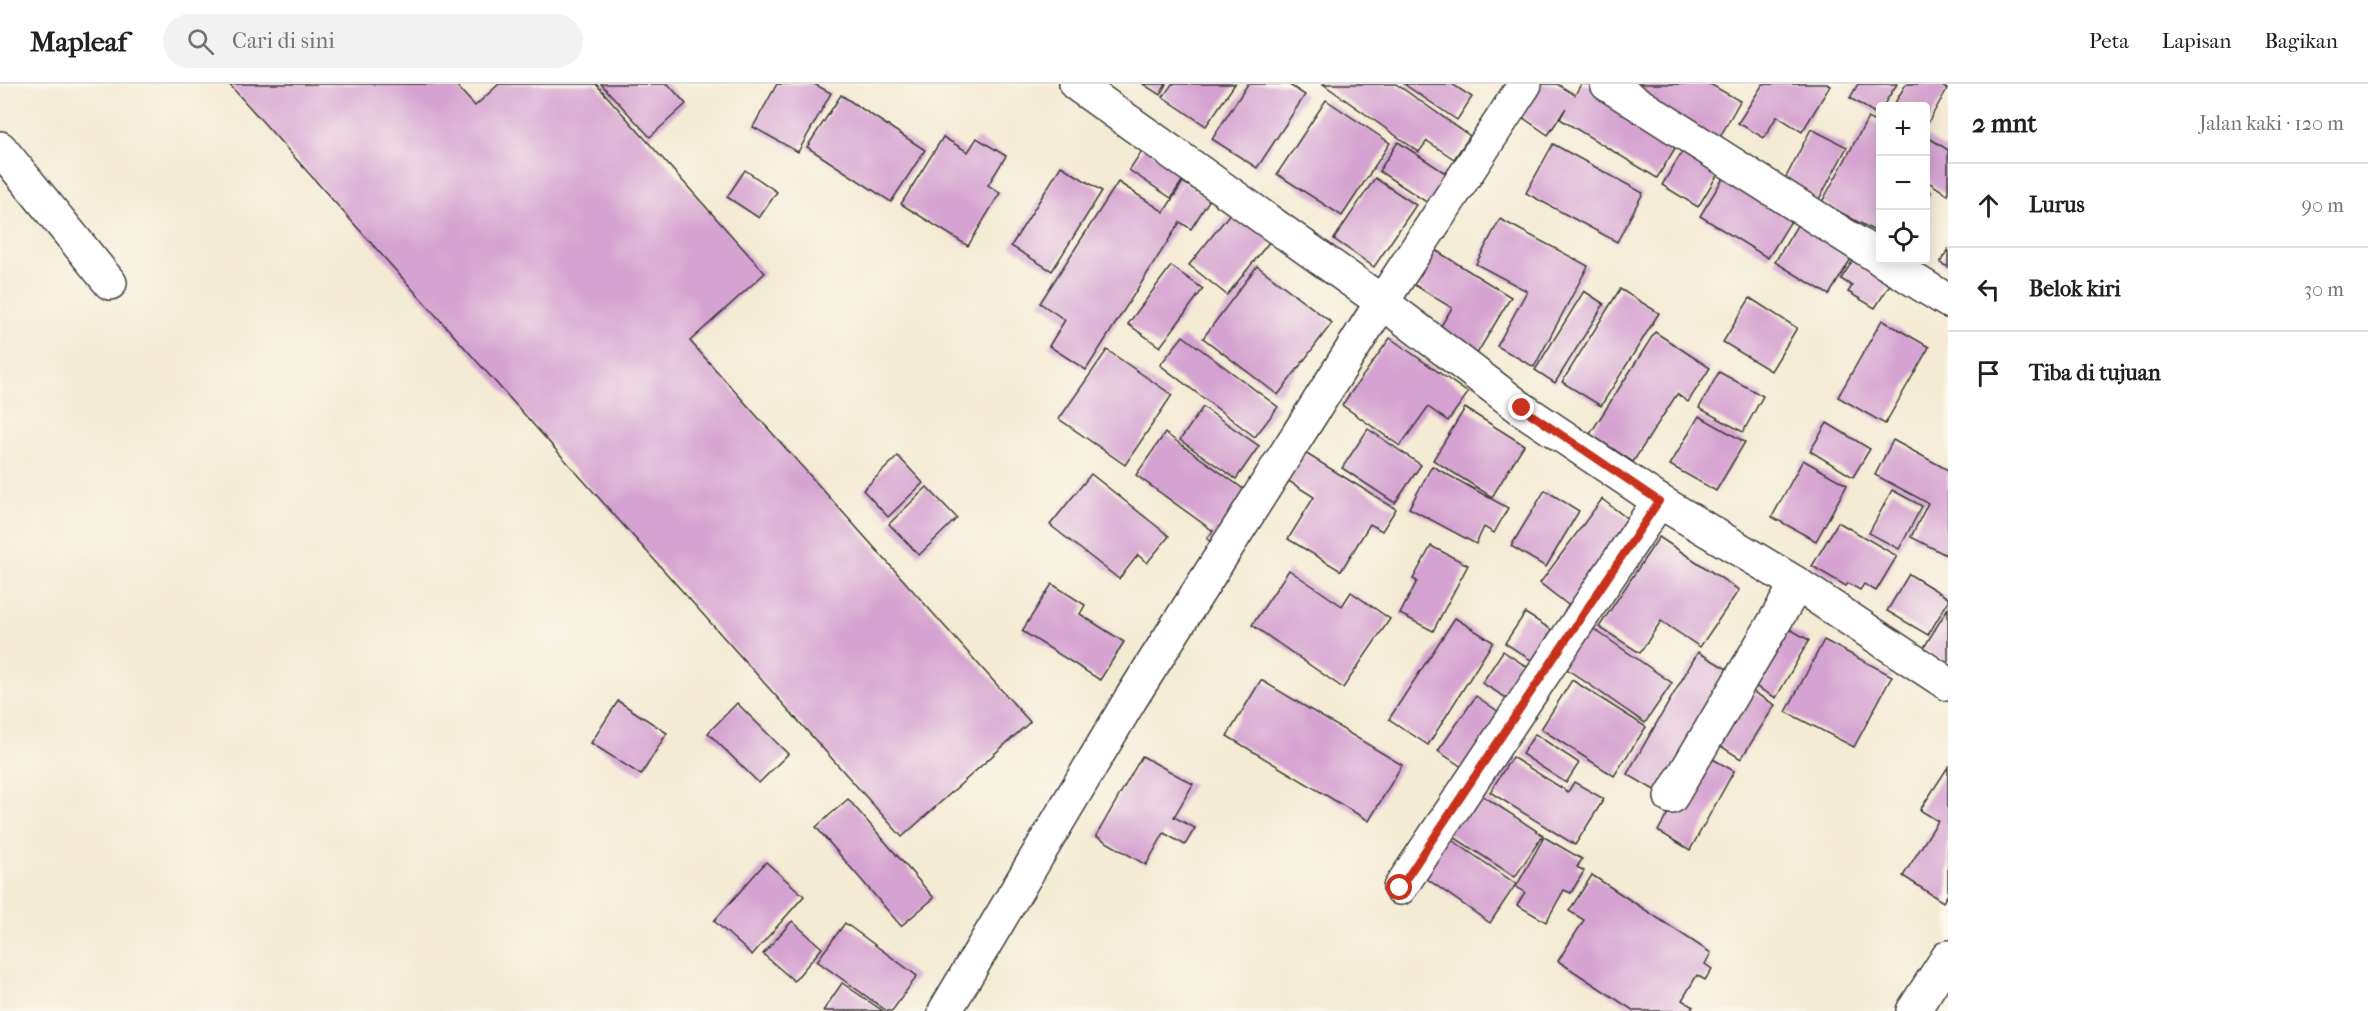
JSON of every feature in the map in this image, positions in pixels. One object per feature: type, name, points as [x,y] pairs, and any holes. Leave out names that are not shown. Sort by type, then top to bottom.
[{"type":"street","points":[[1077,84],[1382,302],[1522,408],[1659,501],[1797,584],[1948,684]]},
{"type":"street","points":[[945,1011],[1130,700],[1382,302],[1525,84]]},
{"type":"street","points":[[1607,84],[1876,256]]},
{"type":"street","points":[[0,148],[110,283]]},
{"type":"street","points":[[1889,264],[1948,301]]},
{"type":"street","points":[[1400,888],[1659,501]]},
{"type":"street","points":[[1671,797],[1797,584]]},
{"type":"street","points":[[1913,1011],[1948,957]]},
{"type":"building","points":[[229,84],[455,84],[475,106],[499,84],[596,84],[765,273],[690,341],[1030,722],[902,837]]},
{"type":"building","points":[[601,84],[668,84],[686,104],[650,137]]},
{"type":"building","points":[[777,84],[814,84],[831,93],[798,152],[753,127]]},
{"type":"building","points":[[1143,84],[1166,84],[1160,95]]},
{"type":"building","points":[[1172,84],[1235,84],[1206,126],[1163,97]]},
{"type":"building","points":[[1248,84],[1288,84],[1305,95],[1257,168],[1212,139]]},
{"type":"building","points":[[1323,84],[1396,84],[1470,136],[1454,159],[1427,141],[1419,152]]},
{"type":"building","points":[[1404,84],[1452,84],[1472,97],[1457,120]]},
{"type":"building","points":[[1540,84],[1557,84],[1575,95],[1581,84],[1587,84],[1680,140],[1657,178],[1560,119],[1566,108],[1548,135],[1519,115]]},
{"type":"building","points":[[1624,84],[1710,84],[1740,101],[1716,144]]},
{"type":"building","points":[[1763,84],[1827,84],[1830,86],[1802,132],[1777,116],[1764,138],[1738,123]]},
{"type":"building","points":[[1858,84],[1897,84],[1886,102],[1876,102],[1876,114],[1850,98]]},
{"type":"building","points":[[1906,84],[1939,84],[1947,89],[1930,119],[1930,102],[1895,102]]},
{"type":"building","points":[[841,95],[925,150],[891,202],[807,147]]},
{"type":"building","points":[[1326,100],[1390,143],[1342,216],[1277,174]]},
{"type":"building","points":[[1868,118],[1876,123],[1876,232],[1822,202]]},
{"type":"building","points":[[1811,129],[1847,147],[1818,201],[1783,183]]},
{"type":"building","points":[[943,137],[968,152],[977,138],[1006,156],[988,185],[1000,193],[968,246],[901,204]]},
{"type":"building","points":[[1930,139],[1948,150],[1948,195],[1930,183]]},
{"type":"building","points":[[1398,142],[1453,178],[1434,207],[1379,171]]},
{"type":"building","points":[[1688,142],[1724,164],[1698,207],[1662,185]]},
{"type":"building","points":[[1553,144],[1643,193],[1617,242],[1526,193]]},
{"type":"building","points":[[1144,148],[1186,175],[1171,198],[1129,170]]},
{"type":"building","points":[[1061,166],[1102,191],[1052,271],[1011,246]]},
{"type":"building","points":[[745,170],[777,192],[759,218],[727,197]]},
{"type":"building","points":[[1727,172],[1796,213],[1768,258],[1700,216]]},
{"type":"building","points":[[1375,178],[1416,205],[1374,267],[1334,239]]},
{"type":"building","points":[[1118,182],[1164,212],[1183,182],[1210,199],[1191,229],[1180,222],[1086,370],[1049,346],[1065,320],[1040,303]]},
{"type":"building","points":[[1236,206],[1274,236],[1227,295],[1189,265]]},
{"type":"building","points":[[1804,214],[1858,247],[1829,295],[1775,262]]},
{"type":"building","points":[[1500,219],[1588,266],[1534,367],[1497,346],[1527,291],[1476,264]]},
{"type":"building","points":[[1948,249],[1948,267],[1940,263]]},
{"type":"building","points":[[1435,250],[1511,297],[1475,357],[1436,334],[1452,308],[1413,284]]},
{"type":"building","points":[[1859,251],[1896,275],[1875,308],[1848,292],[1852,286],[1841,279]]},
{"type":"building","points":[[1171,266],[1203,289],[1160,347],[1128,324]]},
{"type":"building","points":[[1257,266],[1332,323],[1278,395],[1203,338]]},
{"type":"building","points":[[1620,289],[1659,313],[1601,406],[1562,382]]},
{"type":"building","points":[[1584,291],[1604,304],[1555,383],[1535,370]]},
{"type":"building","points":[[1750,298],[1797,328],[1771,371],[1723,342]]},
{"type":"building","points":[[1882,320],[1929,347],[1885,424],[1838,397]]},
{"type":"building","points":[[1655,332],[1710,368],[1688,402],[1677,394],[1633,462],[1590,434]]},
{"type":"building","points":[[1183,336],[1278,407],[1255,437],[1160,365]]},
{"type":"building","points":[[1390,338],[1468,393],[1448,421],[1428,407],[1400,446],[1342,405]]},
{"type":"building","points":[[1107,350],[1172,395],[1125,465],[1059,419]]},
{"type":"building","points":[[1719,372],[1763,396],[1743,432],[1699,408]]},
{"type":"building","points":[[1203,407],[1259,446],[1236,479],[1180,440]]},
{"type":"building","points":[[1465,408],[1524,445],[1492,497],[1433,460]]},
{"type":"building","points":[[1699,416],[1745,442],[1716,491],[1670,465]]},
{"type":"building","points":[[1827,423],[1870,449],[1853,477],[1810,451]]},
{"type":"building","points":[[1368,429],[1421,465],[1395,503],[1342,468]]},
{"type":"building","points":[[1165,433],[1256,498],[1220,548],[1207,539],[1213,531],[1136,475]]},
{"type":"building","points":[[1893,440],[1948,470],[1948,556],[1911,537],[1928,503],[1875,475]]},
{"type":"building","points":[[1305,453],[1396,509],[1382,531],[1370,524],[1341,571],[1288,539],[1314,497],[1287,480]]},
{"type":"building","points":[[898,456],[923,483],[888,517],[863,490]]},
{"type":"building","points":[[1803,460],[1847,485],[1816,541],[1772,517]]},
{"type":"building","points":[[1432,466],[1508,508],[1494,533],[1484,527],[1476,544],[1409,508]]},
{"type":"building","points":[[1091,474],[1169,536],[1147,563],[1138,555],[1119,579],[1050,525]]},
{"type":"building","points":[[927,487],[957,518],[919,555],[889,524]]},
{"type":"building","points":[[1545,490],[1579,511],[1546,567],[1511,546]]},
{"type":"building","points":[[1892,490],[1922,506],[1899,549],[1869,533]]},
{"type":"building","points":[[1602,499],[1638,527],[1576,611],[1540,583]]},
{"type":"building","points":[[1838,522],[1897,556],[1876,591],[1864,584],[1860,590],[1848,583],[1846,586],[1812,566]]},
{"type":"building","points":[[1659,537],[1739,590],[1700,647],[1661,621],[1640,653],[1599,627]]},
{"type":"building","points":[[1431,546],[1468,565],[1433,631],[1400,614],[1417,581],[1413,579]]},
{"type":"building","points":[[1289,570],[1342,606],[1351,592],[1390,619],[1343,688],[1252,625]]},
{"type":"building","points":[[1909,574],[1948,598],[1948,602],[1928,635],[1887,611]]},
{"type":"building","points":[[1052,584],[1085,605],[1080,614],[1124,642],[1100,680],[1022,631]]},
{"type":"building","points":[[1948,608],[1948,664],[1923,649]]},
{"type":"building","points":[[1525,613],[1563,637],[1543,668],[1505,643]]},
{"type":"building","points":[[1455,618],[1493,642],[1428,745],[1389,719]]},
{"type":"building","points":[[1779,623],[1809,640],[1776,698],[1746,681]]},
{"type":"building","points":[[1588,625],[1672,683],[1645,723],[1561,665]]},
{"type":"building","points":[[1824,640],[1892,676],[1854,747],[1786,712]]},
{"type":"building","points":[[1503,651],[1536,673],[1516,704],[1482,683]]},
{"type":"building","points":[[1698,652],[1737,675],[1666,797],[1627,774]]},
{"type":"building","points":[[1261,680],[1402,765],[1369,821],[1227,736]]},
{"type":"building","points":[[1572,680],[1646,727],[1614,776],[1541,729]]},
{"type":"building","points":[[1742,685],[1775,705],[1741,759],[1708,738]]},
{"type":"building","points":[[1476,696],[1509,719],[1471,773],[1438,751]]},
{"type":"building","points":[[618,701],[667,733],[641,775],[591,743]]},
{"type":"building","points":[[737,703],[788,754],[759,783],[708,733]]},
{"type":"building","points":[[1535,734],[1579,763],[1566,783],[1522,754]]},
{"type":"building","points":[[1702,753],[1734,771],[1690,850],[1658,831]]},
{"type":"building","points":[[1142,756],[1193,784],[1174,817],[1195,828],[1185,845],[1164,833],[1146,865],[1096,836]]},
{"type":"building","points":[[1512,757],[1568,792],[1574,782],[1604,799],[1575,845],[1490,792]]},
{"type":"building","points":[[1948,767],[1948,894],[1943,902],[1903,876],[1938,821],[1920,810]]},
{"type":"building","points":[[1474,790],[1543,835],[1515,877],[1446,832]]},
{"type":"building","points":[[848,799],[934,898],[901,926],[816,827]]},
{"type":"building","points":[[1446,836],[1516,884],[1490,923],[1420,874]]},
{"type":"building","points":[[1544,837],[1582,859],[1577,867],[1584,871],[1571,893],[1564,890],[1546,922],[1517,905],[1525,892],[1516,887]]},
{"type":"building","points":[[766,862],[804,896],[752,955],[714,921]]},
{"type":"building","points":[[1592,875],[1711,953],[1705,964],[1712,969],[1705,980],[1697,975],[1682,1000],[1693,1007],[1690,1011],[1634,1011],[1558,961],[1584,920],[1569,911]]},
{"type":"building","points":[[792,921],[822,948],[794,981],[763,954]]},
{"type":"building","points":[[845,923],[917,976],[892,1011],[887,1011],[817,961]]},
{"type":"building","points":[[842,983],[883,1011],[823,1011]]},
{"type":"route","points":[[1400,888],[1659,501],[1522,408]]}]
